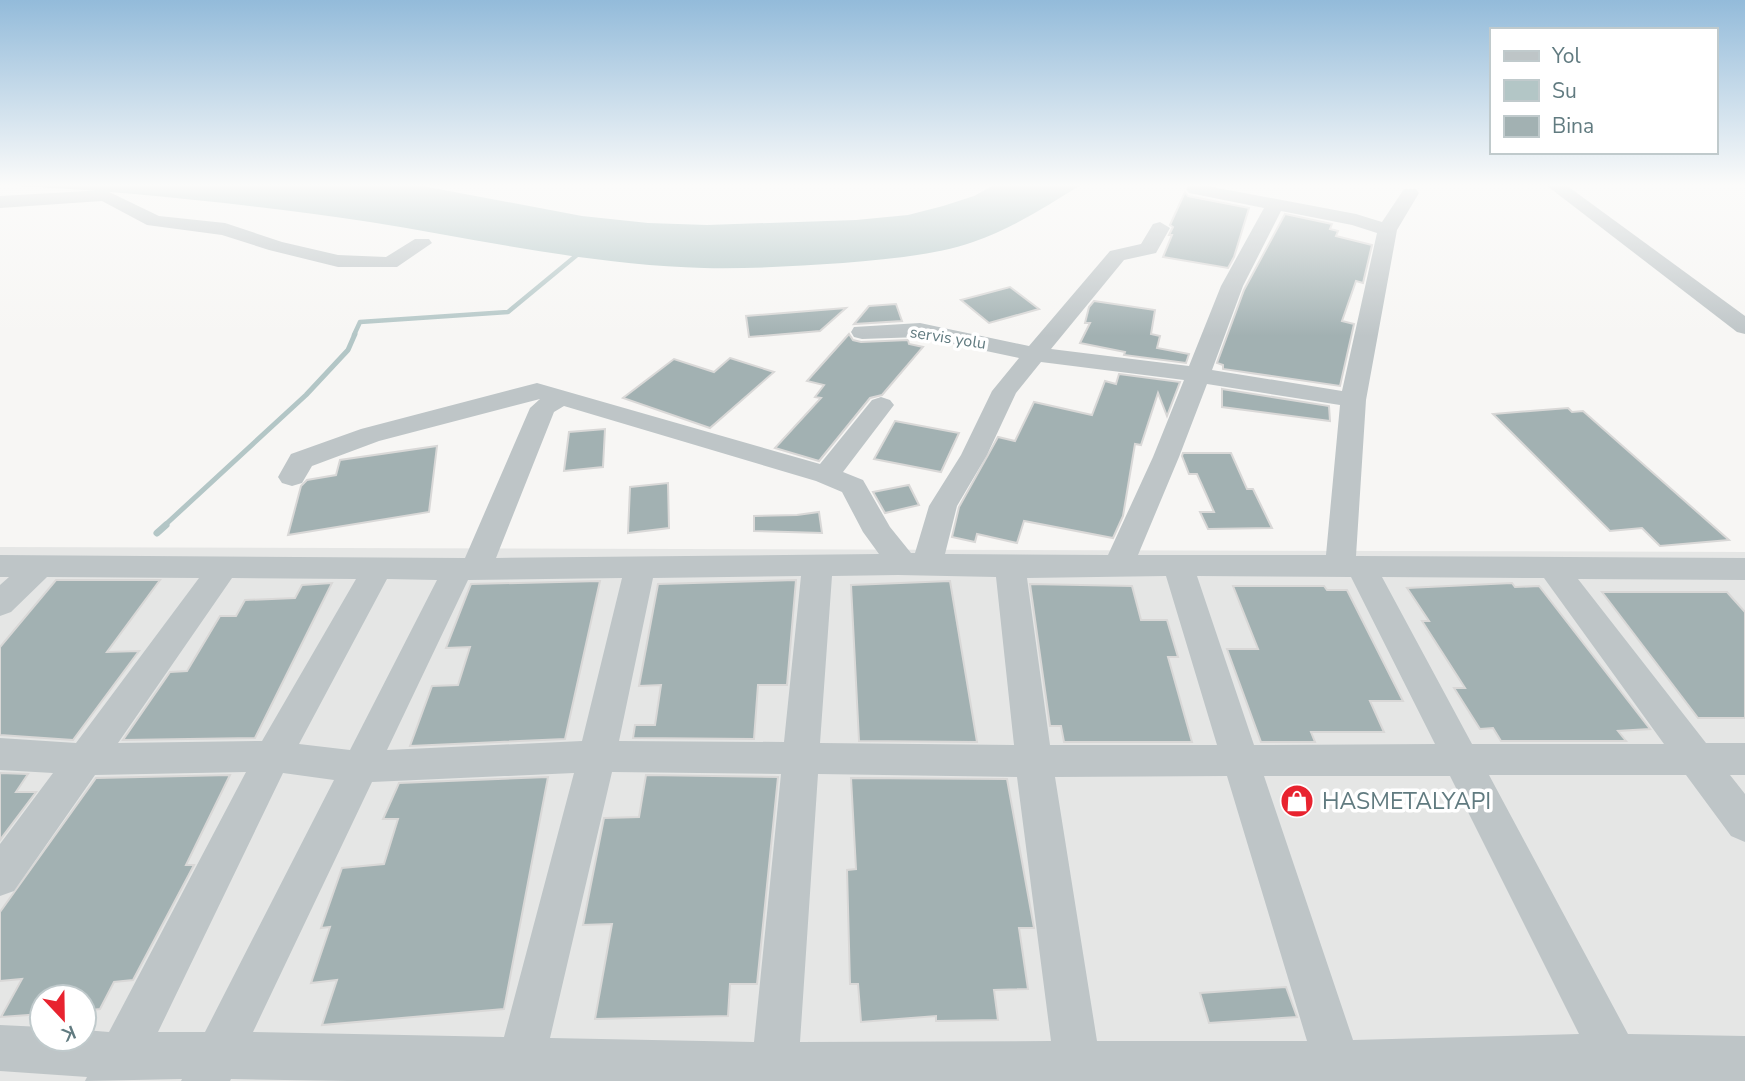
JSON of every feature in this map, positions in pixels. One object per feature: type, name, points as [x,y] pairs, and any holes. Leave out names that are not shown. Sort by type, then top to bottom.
[{"type":"street","points":[[244,235],[338,261],[390,263],[422,243]]},
{"type":"street","points":[[915,565],[943,506],[974,455],[1004,391],[1118,255],[1149,248],[1156,235]]},
{"type":"street","points":[[1118,566],[1166,457],[1195,374],[1232,286],[1259,235]]},
{"type":"street","points":[[1386,235],[1353,400],[1351,568],[1464,761],[1622,1069]]},
{"type":"street","points":[[1622,235],[1745,327]]},
{"type":"street","name":"servis yolu","points":[[862,332],[920,330],[1034,355],[1195,374],[1353,400]]},
{"type":"street","points":[[292,477],[300,460],[370,435],[537,390],[853,485],[878,531],[915,565]]},
{"type":"street","points":[[211,1068],[361,767],[467,569],[544,408],[561,397]]},
{"type":"street","points":[[826,475],[881,405]]},
{"type":"street","points":[[1178,565],[1341,1073]]},
{"type":"street","points":[[0,566],[467,569],[1178,565],[1741,573]]},
{"type":"street","points":[[775,1073],[817,566]]},
{"type":"street","points":[[0,604],[39,567]]},
{"type":"street","points":[[0,877],[225,567]]},
{"type":"street","points":[[116,1069],[273,756],[378,567]]},
{"type":"street","points":[[1010,567],[1034,761],[1079,1073]]},
{"type":"street","points":[[519,1071],[597,756],[640,568]]},
{"type":"street","points":[[1554,570],[1745,824]]},
{"type":"street","points":[[0,754],[84,759],[273,756],[361,767],[597,756],[1034,761],[1745,759]]},
{"type":"street","points":[[0,1048],[116,1069],[1341,1073],[1622,1069],[1745,1059]]},
{"type":"shaded area","points":[[0,547],[1745,552],[1745,1081],[0,1081]]},
{"type":"water","points":[[446,235],[990,235],[941,251],[909,256],[843,263],[721,268],[620,262]]},
{"type":"building","points":[[1172,235],[1241,235],[1228,268],[1163,257]]},
{"type":"building","points":[[1273,235],[1336,235],[1372,245],[1363,283],[1356,281],[1342,321],[1354,324],[1340,386],[1223,369],[1223,365],[1217,363],[1244,290]]},
{"type":"building","points":[[1010,287],[1039,309],[989,323],[961,300]]},
{"type":"building","points":[[1094,301],[1155,310],[1151,334],[1160,336],[1157,348],[1189,354],[1186,363],[1124,355],[1125,352],[1080,343],[1090,323],[1085,323],[1089,307]]},
{"type":"building","points":[[896,304],[902,321],[854,324],[869,306]]},
{"type":"building","points":[[846,308],[820,331],[749,337],[746,316]]},
{"type":"building","points":[[849,334],[853,340],[861,342],[908,340],[909,344],[923,347],[882,395],[870,398],[819,461],[775,448],[821,398],[815,397],[824,385],[807,381]]},
{"type":"building","points":[[730,358],[774,372],[710,428],[623,398],[674,359],[714,372]]},
{"type":"building","points":[[1119,374],[1180,382],[1167,416],[1158,393],[1141,445],[1135,444],[1123,516],[1113,538],[1024,521],[1017,543],[977,534],[975,542],[952,537],[959,507],[998,437],[1015,441],[1034,402],[1092,415],[1105,381],[1116,384]]},
{"type":"building","points":[[1222,389],[1329,406],[1330,421],[1222,407]]},
{"type":"building","points":[[1568,408],[1572,412],[1583,411],[1729,540],[1660,546],[1642,528],[1610,531],[1493,414]]},
{"type":"building","points":[[895,421],[959,433],[941,472],[874,459]]},
{"type":"building","points":[[605,429],[603,467],[564,471],[569,432]]},
{"type":"building","points":[[437,446],[429,512],[288,535],[301,486],[307,480],[336,475],[340,460]]},
{"type":"building","points":[[1183,453],[1231,453],[1247,489],[1253,489],[1272,528],[1208,529],[1200,512],[1214,512],[1197,474],[1189,474]]},
{"type":"building","points":[[668,483],[669,528],[628,533],[630,487]]},
{"type":"building","points":[[909,485],[919,505],[885,513],[873,492]]},
{"type":"building","points":[[819,512],[822,533],[754,531],[754,516]]},
{"type":"building","points":[[56,580],[160,580],[107,652],[139,651],[73,740],[0,735],[0,647]]},
{"type":"building","points":[[796,580],[787,685],[758,685],[754,739],[633,738],[635,725],[655,725],[661,685],[639,686],[658,584]]},
{"type":"building","points":[[600,581],[565,739],[410,746],[432,686],[458,685],[470,647],[446,648],[471,584]]},
{"type":"building","points":[[950,581],[977,742],[859,741],[851,585]]},
{"type":"building","points":[[332,583],[255,738],[123,740],[170,672],[187,671],[220,616],[236,616],[245,600],[295,598],[302,585]]},
{"type":"building","points":[[1512,583],[1515,587],[1539,586],[1650,729],[1618,731],[1626,741],[1501,741],[1493,728],[1480,729],[1454,688],[1465,688],[1422,621],[1429,621],[1407,588]]},
{"type":"building","points":[[1030,584],[1132,586],[1141,620],[1167,620],[1178,657],[1168,657],[1192,742],[1064,742],[1061,726],[1050,726]]},
{"type":"building","points":[[1233,586],[1324,586],[1327,590],[1347,590],[1403,701],[1370,701],[1384,732],[1311,732],[1315,742],[1261,742],[1227,649],[1258,649]]},
{"type":"building","points":[[1602,592],[1727,592],[1745,612],[1745,718],[1698,718]]},
{"type":"building","points":[[0,773],[28,774],[16,792],[36,792],[0,840]]},
{"type":"building","points":[[230,775],[186,865],[194,865],[133,980],[114,982],[98,1009],[98,983],[28,983],[28,1015],[1,1017],[22,979],[0,981],[0,912],[96,778]]},
{"type":"building","points":[[646,775],[778,777],[757,984],[730,984],[728,1016],[595,1019],[612,924],[583,925],[604,818],[639,817]]},
{"type":"building","points":[[548,777],[504,1009],[322,1025],[337,980],[311,983],[330,927],[321,928],[342,868],[384,864],[398,819],[383,819],[399,783]]},
{"type":"building","points":[[851,778],[1007,779],[1034,928],[1019,928],[1028,989],[994,990],[998,1020],[936,1021],[936,1016],[861,1022],[858,984],[850,984],[847,870],[856,869]]},
{"type":"building","points":[[1286,987],[1297,1017],[1209,1023],[1200,993]]},
{"type":"waterway","points":[[354,335],[360,322],[508,312],[583,250]]},
{"type":"waterway","points":[[164,526],[306,395],[348,350],[355,334]]},
{"type":"waterway","points":[[157,533],[166,525]]},
{"type":"place","name":"HASMETALYAPI","points":[[1297,801]]}]
